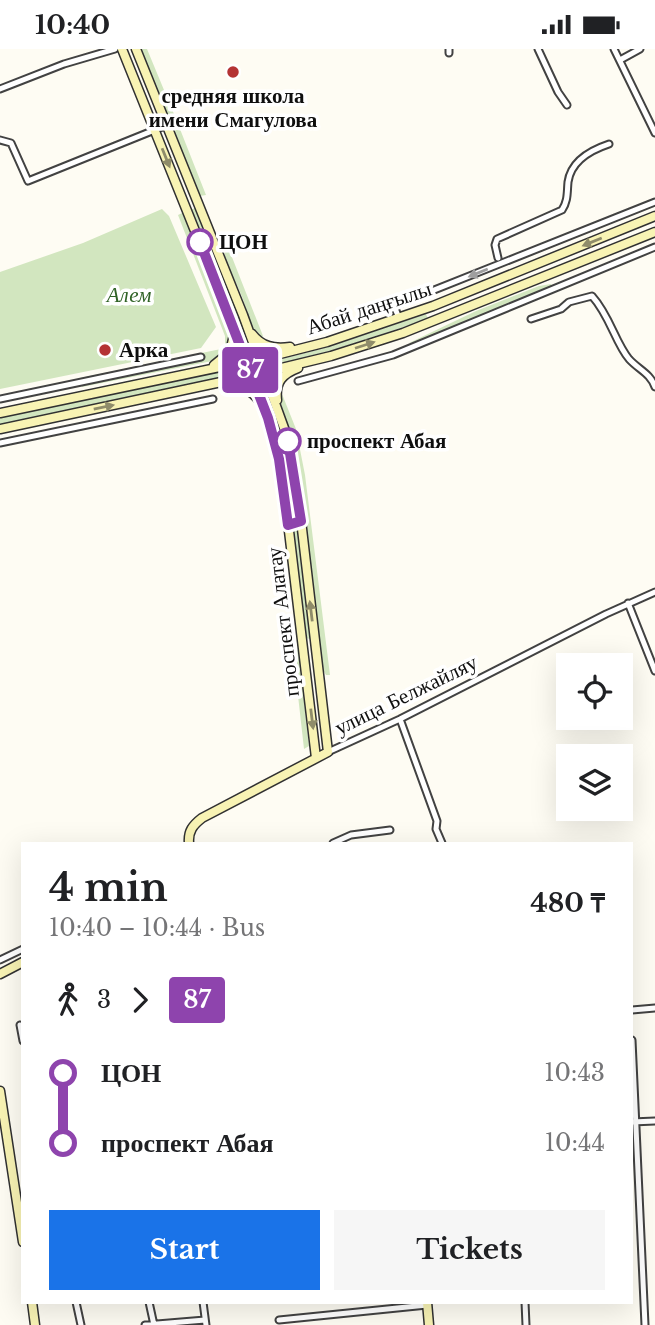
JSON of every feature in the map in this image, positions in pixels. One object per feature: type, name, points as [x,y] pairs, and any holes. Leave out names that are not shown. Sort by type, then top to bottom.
[{"type":"main road","name":"проспект Алатау","points":[[122,49],[268,418],[279,459],[316,758]]},
{"type":"main road","name":"проспект Алатау","points":[[135,49],[280,413],[291,456],[301,521],[328,752]]},
{"type":"main road","name":"Абай даңғылы","points":[[0,413],[327,342],[433,306],[655,216]]},
{"type":"main road","points":[[280,413],[276,389],[287,372],[403,333],[655,232]]},
{"type":"main road","points":[[433,306],[439,319]]},
{"type":"main road","points":[[243,315],[257,341],[272,348],[327,342]]},
{"type":"main road","points":[[201,371],[219,363],[230,352],[234,338],[230,318]]},
{"type":"main road","points":[[0,429],[331,356]]},
{"type":"main road","points":[[204,385],[230,385],[247,389],[258,399],[268,418]]},
{"type":"main road","points":[[288,525],[301,521]]},
{"type":"main road","points":[[303,644],[315,641]]},
{"type":"main road","name":"улица Белжайляу","points":[[189,842],[193,825],[202,818],[328,752]]},
{"type":"main road","points":[[0,974],[21,963]]},
{"type":"main road","points":[[0,1091],[21,1229]]},
{"type":"main road","points":[[32,1304],[35,1325]]},
{"type":"main road","points":[[427,1304],[429,1325]]},
{"type":"street","points":[[0,89],[64,64],[115,49]]},
{"type":"street","points":[[538,49],[558,92],[568,105]]},
{"type":"street","points":[[614,49],[655,133]]},
{"type":"street","points":[[620,60],[640,49]]},
{"type":"street","points":[[0,140],[11,143],[28,181],[167,125]]},
{"type":"street","points":[[498,258],[495,245],[497,239],[562,211],[568,199],[568,180],[572,171],[590,151],[609,144]]},
{"type":"street","points":[[398,318],[394,306],[655,202]]},
{"type":"street","points":[[298,381],[393,355],[655,247]]},
{"type":"street","points":[[531,319],[561,309],[569,302],[592,296],[605,311],[629,358],[651,377],[655,387]]},
{"type":"street","points":[[0,399],[201,357]]},
{"type":"street","points":[[75,383],[79,397]]},
{"type":"street","points":[[0,443],[213,399]]},
{"type":"street","points":[[83,411],[87,425]]},
{"type":"street","name":"улица Белжайляу","points":[[328,752],[655,592]]},
{"type":"street","points":[[628,603],[655,671]]},
{"type":"street","points":[[400,719],[437,821],[436,829],[442,842]]},
{"type":"street","points":[[335,842],[343,837],[390,830]]},
{"type":"street","points":[[0,960],[21,950]]},
{"type":"street","points":[[633,1010],[655,1008]]},
{"type":"street","points":[[20,1025],[21,1030]]},
{"type":"street","points":[[633,1081],[645,1325]]},
{"type":"street","points":[[634,1122],[655,1121]]},
{"type":"street","points":[[76,1304],[81,1325]]},
{"type":"street","points":[[149,1304],[154,1324]]},
{"type":"street","points":[[145,1325],[206,1323],[203,1304]]},
{"type":"street","points":[[279,1320],[427,1304]]},
{"type":"street","points":[[525,1304],[526,1325]]},
{"type":"green space","points":[[140,49],[147,49],[176,119],[168,120]]},
{"type":"green space","points":[[178,124],[206,195],[200,196],[197,193],[172,129]]},
{"type":"green space","points":[[195,208],[253,354],[247,356],[190,210]]},
{"type":"green space","name":"Алем","points":[[162,209],[169,216],[216,327],[201,348],[0,389],[0,272],[83,243]]},
{"type":"green space","points":[[184,212],[212,280],[230,339],[229,348],[225,345],[225,336],[178,215]]},
{"type":"green space","points":[[228,247],[263,336],[261,340],[254,330],[228,267],[224,249]]},
{"type":"green space","points":[[551,284],[552,287],[418,342],[409,343],[476,311],[539,286]]},
{"type":"green space","points":[[426,314],[428,319],[330,351],[266,367],[263,364],[328,347]]},
{"type":"green space","points":[[221,349],[227,353],[217,360],[82,387],[82,384],[204,359],[204,355],[80,380],[80,378]]},
{"type":"green space","points":[[243,367],[246,370],[244,372],[0,424],[0,418]]},
{"type":"green space","points":[[258,379],[263,380],[280,431],[292,481],[296,519],[291,518],[278,441]]},
{"type":"green space","points":[[280,389],[296,429],[305,475],[330,675],[326,675],[323,670],[293,441],[280,401]]},
{"type":"green space","points":[[297,525],[312,637],[310,639],[306,638],[292,528]]},
{"type":"green space","points":[[298,650],[309,746],[304,749],[293,651]]},
{"type":"bus line","name":"87","points":[[200,242],[268,418],[279,459],[288,525],[301,521],[288,441]]},
{"type":"place","name":"средняя школа имени Смагулова","points":[[233,72]]},
{"type":"place","name":"ЦОН","points":[[200,242]]},
{"type":"place","name":"Арка","points":[[105,350]]},
{"type":"place","name":"проспект Абая","points":[[288,441]]}]
